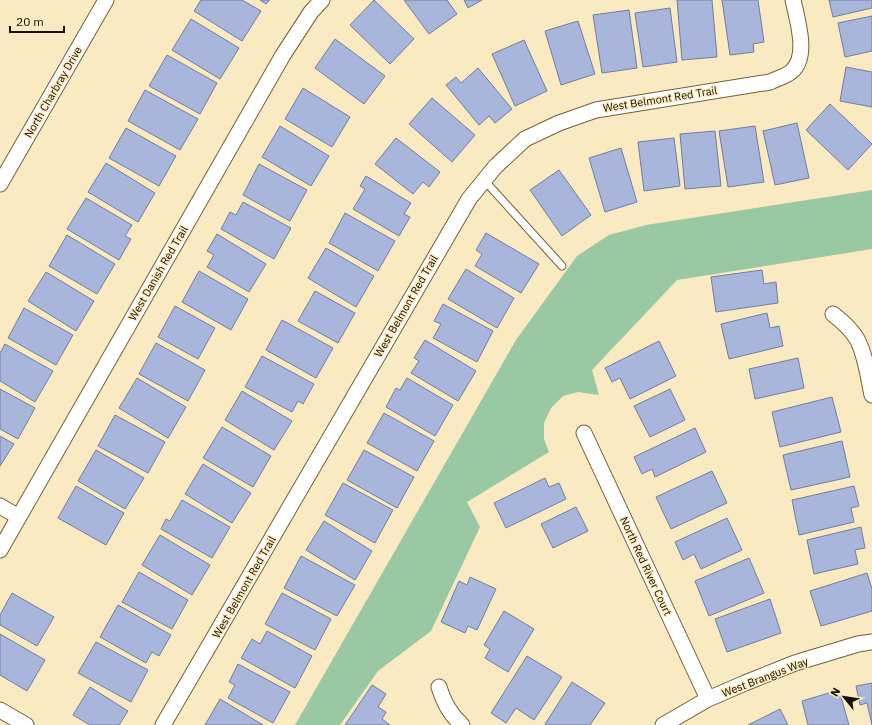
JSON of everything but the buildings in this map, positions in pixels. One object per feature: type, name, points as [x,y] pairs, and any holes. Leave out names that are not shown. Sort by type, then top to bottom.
[{"type":"street","name":"North Charbray Drive","points":[[0,184],[106,0]]},
{"type":"street","name":"West Danish Red Trail","points":[[0,550],[283,55],[311,12],[322,0]]},
{"type":"street","name":"West Belmont Red Trail","points":[[163,725],[469,199],[495,167],[525,139],[558,123],[596,110],[770,82],[792,72],[800,58],[801,38],[793,0]]},
{"type":"street","points":[[833,314],[847,326],[856,338],[864,355],[872,395]]},
{"type":"street","name":"North Red River Court","points":[[584,433],[708,699]]},
{"type":"street","points":[[0,506],[19,517]]},
{"type":"street","name":"West Brangus Way","points":[[663,725],[708,699],[795,663],[858,644],[872,642]]},
{"type":"street","points":[[439,687],[444,702],[453,716],[462,725]]},
{"type":"street","points":[[0,710],[26,725]]},
{"type":"lane","points":[[484,180],[562,266]]},
{"type":"green space","points":[[872,190],[872,249],[677,280],[592,370],[599,395],[578,392],[563,396],[551,408],[544,423],[544,439],[549,452],[467,502],[480,527],[431,631],[378,671],[340,725],[295,725],[516,340],[577,256],[609,235],[646,225]]}]
